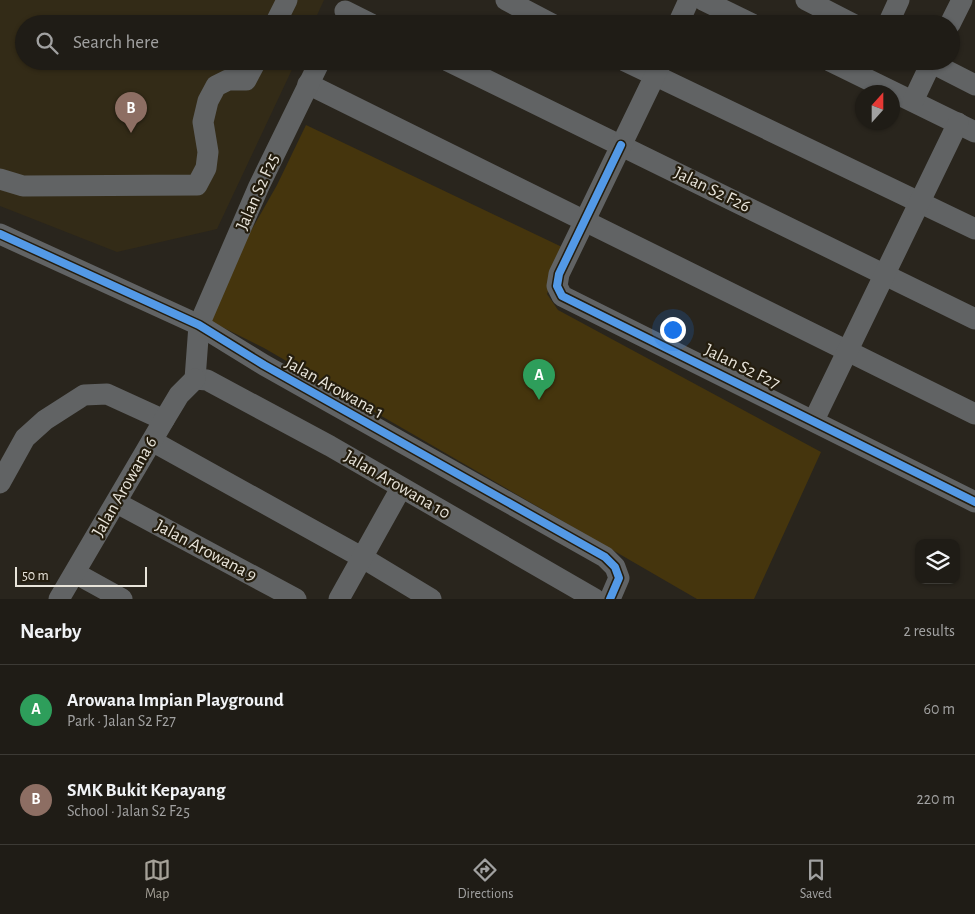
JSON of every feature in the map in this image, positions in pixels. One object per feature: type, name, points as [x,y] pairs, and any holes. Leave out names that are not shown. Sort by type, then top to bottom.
[{"type":"street","points":[[280,15],[287,0]]},
{"type":"street","points":[[506,0],[535,15]]},
{"type":"street","points":[[682,15],[688,0]]},
{"type":"street","points":[[703,0],[734,15]]},
{"type":"street","points":[[806,0],[835,15]]},
{"type":"street","points":[[892,15],[899,0]]},
{"type":"street","points":[[954,15],[962,0]]},
{"type":"street","points":[[0,179],[23,186],[197,184],[206,168],[208,152],[203,122],[208,101],[216,86],[228,80],[246,80],[251,70]]},
{"type":"street","name":"Jalan S2 F25","points":[[195,379],[199,325],[259,186],[315,70]]},
{"type":"street","name":"Jalan S2 F26","points":[[467,70],[975,319]]},
{"type":"street","name":"Jalan S2 F27","points":[[658,70],[559,274],[557,286],[562,296],[814,420],[975,502]]},
{"type":"street","points":[[661,70],[975,229]]},
{"type":"street","points":[[814,420],[920,202],[966,127],[848,70]]},
{"type":"street","points":[[912,101],[927,70]]},
{"type":"street","points":[[946,70],[975,85]]},
{"type":"street","points":[[308,84],[975,414]]},
{"type":"street","name":"Jalan Arowana 1","points":[[0,234],[199,325],[264,365],[605,557],[615,567],[619,578],[610,599]]},
{"type":"street","name":"Jalan Arowana 6","points":[[59,599],[179,395],[195,379]]},
{"type":"street","name":"Jalan Arowana 10","points":[[195,379],[207,380],[330,446],[595,599]]},
{"type":"street","points":[[0,483],[25,438],[44,420],[84,395],[107,394],[164,420]]},
{"type":"street","points":[[152,441],[363,558],[431,599]]},
{"type":"street","points":[[339,599],[401,488]]},
{"type":"street","name":"Jalan Arowana 9","points":[[117,503],[296,599]]},
{"type":"street","points":[[75,573],[122,599]]},
{"type":"shaded area","points":[[0,0],[324,0],[317,15],[15,15],[15,70],[292,70],[217,229],[117,252],[0,206]]},
{"type":"shaded area","points":[[306,125],[562,247],[547,294],[558,310],[821,452],[754,599],[697,599],[264,348],[202,317],[277,185]]},
{"type":"cycle path","points":[[621,145],[559,274],[557,286],[562,296],[975,502]]},
{"type":"cycle path","points":[[0,234],[199,325],[264,365],[605,557],[615,567],[619,578],[610,599]]},
{"type":"place","name":"SMK Bukit Kepayang","points":[[131,133]]},
{"type":"place","name":"Arowana Impian Playground","points":[[539,400]]}]
